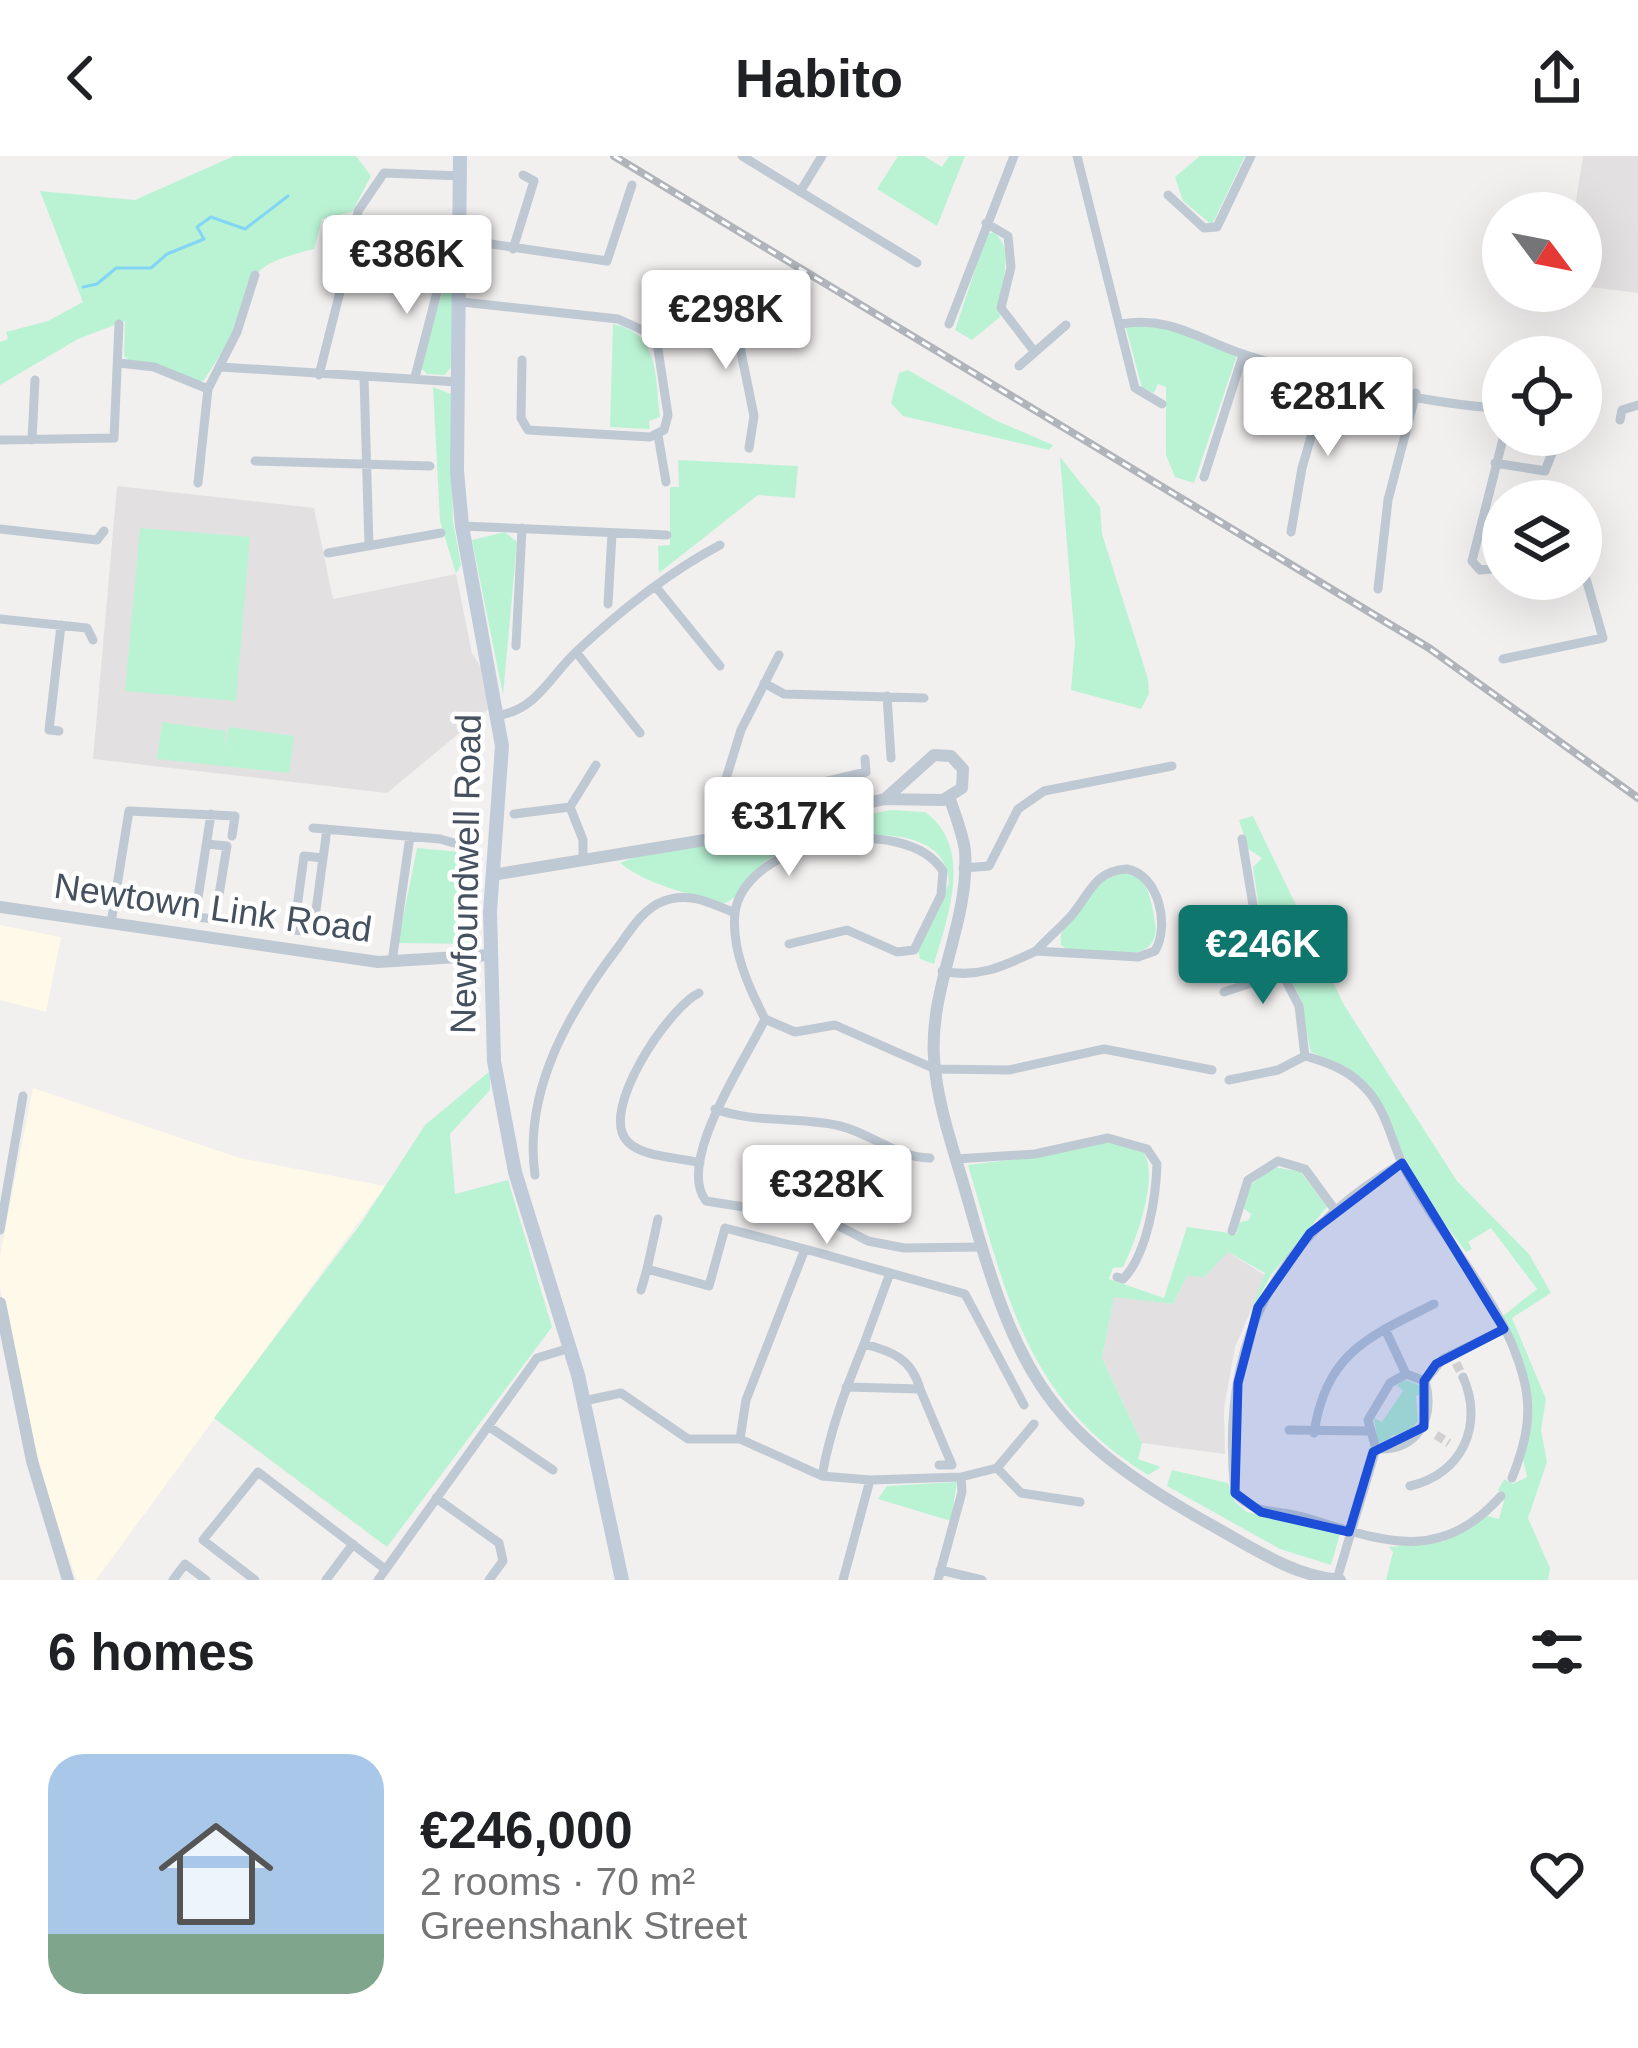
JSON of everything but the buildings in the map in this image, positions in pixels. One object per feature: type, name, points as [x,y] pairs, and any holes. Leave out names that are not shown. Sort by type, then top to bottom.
[{"type":"main road","name":"Newfoundwell Road","points":[[460,156],[462,526],[500,715],[501,806],[492,875],[490,1008],[515,1172],[584,1401],[622,1580]]},
{"type":"street","points":[[742,156],[917,263]]},
{"type":"street","points":[[800,192],[822,156]]},
{"type":"street","points":[[949,324],[1014,156]]},
{"type":"street","points":[[1077,156],[1136,388],[1162,404]]},
{"type":"street","points":[[1168,195],[1204,228],[1215,227],[1251,156]]},
{"type":"street","points":[[353,248],[358,212],[384,173],[462,176]]},
{"type":"street","points":[[513,249],[534,181],[523,175]]},
{"type":"street","points":[[464,240],[607,262],[632,185]]},
{"type":"street","points":[[986,223],[1008,236],[1011,267],[1001,308],[1034,351]]},
{"type":"street","points":[[320,374],[347,264]]},
{"type":"street","points":[[415,377],[442,269]]},
{"type":"street","points":[[198,483],[208,389],[255,275]]},
{"type":"street","points":[[462,302],[602,316],[637,325],[656,336],[692,326],[740,347],[754,416],[749,448]]},
{"type":"street","points":[[1121,324],[1157,320],[1243,355],[1328,377],[1482,404]]},
{"type":"street","points":[[0,440],[114,438],[119,324]]},
{"type":"street","points":[[1019,366],[1066,325]]},
{"type":"street","points":[[656,336],[668,415],[658,435],[665,482]]},
{"type":"street","points":[[1204,477],[1243,355]]},
{"type":"street","points":[[522,360],[521,418],[529,430],[658,435]]},
{"type":"street","points":[[119,363],[154,367],[208,389]]},
{"type":"street","points":[[220,367],[458,382]]},
{"type":"street","points":[[364,377],[369,546]]},
{"type":"street","points":[[1291,532],[1302,468],[1328,377]]},
{"type":"street","points":[[32,440],[35,380]]},
{"type":"street","points":[[1378,589],[1388,500],[1417,393]]},
{"type":"street","points":[[1620,421],[1622,410],[1638,405]]},
{"type":"street","points":[[1491,480],[1497,456]]},
{"type":"street","points":[[1495,463],[1545,471],[1550,456]]},
{"type":"street","points":[[255,461],[430,466]]},
{"type":"street","points":[[1482,518],[1472,561],[1482,570]]},
{"type":"street","points":[[462,526],[667,535]]},
{"type":"street","points":[[516,646],[522,528]]},
{"type":"street","points":[[0,529],[97,540],[104,531]]},
{"type":"street","points":[[328,553],[441,532]]},
{"type":"street","points":[[608,604],[612,534]]},
{"type":"street","points":[[500,715],[529,705],[576,652],[656,587],[721,544]]},
{"type":"street","points":[[656,587],[720,666]]},
{"type":"street","points":[[1503,659],[1603,638],[1592,600]]},
{"type":"street","points":[[0,619],[92,630],[93,640]]},
{"type":"street","points":[[59,731],[49,730],[61,625]]},
{"type":"street","points":[[576,652],[640,733]]},
{"type":"street","points":[[726,834],[724,785],[779,655]]},
{"type":"street","points":[[764,682],[784,694],[924,698]]},
{"type":"street","points":[[886,696],[891,758]]},
{"type":"street","points":[[885,800],[934,755],[958,761],[964,779],[950,799]]},
{"type":"street","points":[[724,785],[790,790],[866,778],[865,759]]},
{"type":"street","points":[[514,814],[570,806],[596,765]]},
{"type":"street","points":[[963,868],[989,866],[1018,809],[1045,791],[1172,766]]},
{"type":"street","points":[[919,770],[919,784],[931,798]]},
{"type":"street","points":[[492,875],[885,800],[950,799]]},
{"type":"street","points":[[950,799],[965,852],[960,905],[942,971],[935,1069],[999,1310],[1021,1354],[1079,1436],[1150,1491],[1232,1538],[1295,1569],[1338,1580],[1376,1449],[1367,1431],[1373,1408],[1390,1383],[1406,1374]]},
{"type":"street","points":[[570,806],[583,840],[583,859]]},
{"type":"street","points":[[111,923],[129,811],[235,816],[232,836]]},
{"type":"street","points":[[207,844],[227,846],[215,920],[195,916],[207,844],[212,814]]},
{"type":"street","points":[[314,827],[468,847]]},
{"type":"street","points":[[323,858],[304,856],[294,930],[313,932],[327,830]]},
{"type":"street","points":[[392,962],[410,836]]},
{"type":"street","points":[[789,944],[848,930],[910,953],[941,895],[942,866],[884,837],[830,843],[787,855],[762,869],[735,914],[742,964],[765,1019],[795,1032],[835,1025],[935,1069],[1010,1070],[1104,1049],[1212,1070]]},
{"type":"street","points":[[1242,839],[1256,922],[1299,1006],[1305,1056]]},
{"type":"street","points":[[942,971],[964,976],[987,973],[1036,951],[1104,874],[1139,871],[1152,884],[1161,936],[1149,955],[1036,951]]},
{"type":"street","points":[[535,1175],[534,1132],[559,1037],[578,1001],[625,937],[651,908],[669,899],[690,897],[735,914]]},
{"type":"street","name":"Newtown Link Road","points":[[0,907],[392,962],[490,955]]},
{"type":"street","points":[[1224,992],[1281,973]]},
{"type":"street","points":[[699,992],[671,1013],[642,1058],[621,1125],[625,1138],[640,1150],[700,1163]]},
{"type":"street","points":[[765,1019],[716,1109],[700,1163],[700,1194],[722,1206],[827,1220],[868,1241],[904,1248],[982,1246]]},
{"type":"street","points":[[1228,1079],[1278,1070],[1305,1056],[1348,1073],[1371,1094],[1402,1162],[1504,1329],[1523,1376],[1528,1407],[1518,1473]]},
{"type":"street","points":[[0,1230],[23,1096]]},
{"type":"street","points":[[716,1109],[742,1119],[842,1127],[904,1157],[930,1158]]},
{"type":"street","points":[[956,1159],[1016,1157],[1108,1138],[1147,1149],[1156,1164],[1148,1215],[1132,1268],[1123,1279],[1117,1277]]},
{"type":"street","points":[[1232,1231],[1248,1180],[1278,1161],[1305,1169],[1335,1210]]},
{"type":"street","points":[[1402,1162],[1335,1210],[1279,1271],[1247,1333],[1234,1420],[1234,1482],[1242,1502],[1261,1512],[1297,1515],[1392,1543],[1432,1540],[1469,1525],[1495,1511],[1501,1496]]},
{"type":"street","points":[[641,1290],[658,1219]]},
{"type":"street","points":[[646,1269],[709,1286],[725,1228],[965,1294],[1024,1405]]},
{"type":"street","points":[[740,1439],[746,1400],[805,1249]]},
{"type":"street","points":[[822,1476],[846,1387],[890,1273]]},
{"type":"street","points":[[0,1303],[32,1461],[68,1580]]},
{"type":"street","points":[[1313,1433],[1328,1379],[1354,1348],[1434,1304]]},
{"type":"street","points":[[1385,1329],[1406,1374],[1425,1381]]},
{"type":"street","points":[[1376,1449],[1399,1447],[1424,1427],[1430,1407],[1425,1381],[1436,1364],[1454,1359],[1504,1329]]},
{"type":"street","points":[[864,1344],[902,1358],[915,1372],[952,1465],[939,1465]]},
{"type":"street","points":[[378,1580],[537,1358],[570,1348]]},
{"type":"street","points":[[1410,1486],[1434,1478],[1460,1451],[1475,1412],[1463,1377]]},
{"type":"street","points":[[846,1387],[920,1389]]},
{"type":"street","points":[[584,1401],[621,1394],[688,1439],[740,1439],[822,1476],[870,1480],[961,1478],[997,1468],[1034,1424]]},
{"type":"street","points":[[488,1426],[553,1470]]},
{"type":"street","points":[[1424,1427],[1436,1435]]},
{"type":"street","points":[[1289,1430],[1367,1431]]},
{"type":"street","points":[[1449,1443],[1460,1451]]},
{"type":"street","points":[[997,1468],[1022,1493],[1080,1502]]},
{"type":"street","points":[[255,1580],[203,1540],[258,1472],[385,1569]]},
{"type":"street","points":[[961,1478],[939,1575],[982,1580]]},
{"type":"street","points":[[843,1580],[870,1480]]},
{"type":"street","points":[[436,1498],[499,1543],[502,1561],[489,1580]]},
{"type":"street","points":[[326,1580],[353,1544]]},
{"type":"street","points":[[173,1580],[185,1564],[206,1580]]},
{"type":"highlighted area","points":[[1402,1163],[1504,1329],[1436,1364],[1424,1381],[1424,1427],[1373,1452],[1349,1532],[1261,1512],[1235,1493],[1238,1383],[1258,1307],[1310,1233]]},
{"type":"shaded area","points":[[1583,156],[1638,156],[1638,293],[1602,288],[1602,192],[1577,192]]},
{"type":"shaded area","points":[[117,486],[314,508],[333,599],[456,574],[472,653],[486,675],[491,707],[387,793],[93,759]]},
{"type":"shaded area","points":[[0,925],[61,937],[46,1012],[0,1000]]},
{"type":"shaded area","points":[[33,1088],[240,1158],[385,1186],[96,1580],[77,1580],[55,1518],[26,1415],[0,1287],[0,1256]]},
{"type":"shaded area","points":[[1228,1252],[1266,1276],[1235,1347],[1224,1408],[1225,1454],[1142,1443],[1102,1358],[1114,1296],[1173,1304],[1187,1276]]},
{"type":"green space","points":[[234,156],[356,156],[371,176],[352,212],[322,219],[314,249],[275,261],[257,274],[231,337],[204,380],[197,383],[130,361],[124,356],[125,321],[78,339],[0,385],[0,342],[8,339],[6,332],[48,321],[83,302],[40,191],[135,200]]},
{"type":"green space","points":[[898,156],[924,156],[942,167],[949,156],[965,156],[937,226],[877,189]]},
{"type":"green space","points":[[1200,156],[1245,156],[1212,225],[1183,201],[1175,177]]},
{"type":"green space","points":[[994,232],[1006,262],[1000,317],[972,340],[955,330],[987,234]]},
{"type":"green space","points":[[455,282],[452,366],[445,375],[427,374],[420,367],[443,289]]},
{"type":"green space","points":[[1152,322],[1237,355],[1194,483],[1175,477],[1166,455],[1166,387],[1158,384],[1154,393],[1142,388],[1126,328]]},
{"type":"green space","points":[[613,324],[639,337],[652,359],[660,417],[649,421],[650,429],[610,427]]},
{"type":"green space","points":[[908,370],[995,420],[1053,445],[1049,450],[903,416],[891,403],[899,373]]},
{"type":"green space","points":[[433,387],[451,394],[453,521],[461,565],[456,574],[440,521]]},
{"type":"green space","points":[[1060,457],[1100,507],[1102,534],[1148,679],[1149,694],[1141,709],[1071,690],[1075,643]]},
{"type":"green space","points":[[678,460],[798,466],[795,498],[758,495],[659,573],[658,546],[670,545],[670,487],[679,487]]},
{"type":"green space","points":[[140,528],[250,537],[236,701],[125,691]]},
{"type":"green space","points":[[505,532],[517,542],[503,695],[472,540]]},
{"type":"green space","points":[[162,722],[226,731],[224,750],[229,727],[294,736],[289,773],[157,759]]},
{"type":"green space","points":[[891,810],[925,812],[949,844],[953,883],[934,964],[920,959],[918,950],[949,883],[942,860],[926,845],[877,835],[795,848],[767,860],[737,895],[722,904],[657,884],[620,863],[643,854]]},
{"type":"green space","points":[[1253,816],[1344,1005],[1457,1181],[1529,1254],[1551,1293],[1512,1318],[1546,1399],[1541,1430],[1547,1462],[1528,1518],[1550,1568],[1548,1580],[1386,1580],[1393,1552],[1389,1547],[1442,1542],[1487,1516],[1499,1519],[1505,1497],[1498,1490],[1504,1479],[1513,1484],[1527,1477],[1523,1459],[1532,1405],[1503,1316],[1537,1289],[1491,1228],[1468,1242],[1472,1249],[1466,1252],[1423,1192],[1379,1105],[1354,1077],[1311,1052],[1299,995],[1262,928],[1253,867],[1262,858],[1248,849],[1239,820]]},
{"type":"green space","points":[[417,848],[460,852],[460,861],[481,867],[474,944],[398,943]]},
{"type":"green space","points":[[1126,873],[1139,876],[1150,898],[1155,936],[1149,946],[1139,952],[1111,954],[1069,951],[1061,945],[1066,922],[1082,899],[1104,881]]},
{"type":"green space","points":[[490,1071],[490,1090],[450,1134],[455,1194],[508,1180],[552,1327],[387,1547],[214,1418],[362,1222],[425,1125]]},
{"type":"green space","points":[[1101,1140],[1143,1151],[1149,1176],[1134,1241],[1123,1267],[1113,1268],[1109,1279],[1164,1298],[1187,1227],[1237,1234],[1238,1223],[1249,1220],[1251,1214],[1242,1207],[1248,1187],[1274,1167],[1301,1172],[1327,1207],[1271,1275],[1250,1314],[1265,1273],[1228,1252],[1204,1277],[1187,1276],[1173,1304],[1114,1297],[1102,1358],[1142,1443],[1138,1459],[1161,1467],[1148,1475],[1073,1413],[1047,1377],[1009,1299],[968,1165],[1026,1158]]},
{"type":"green space","points":[[1405,1380],[1422,1386],[1424,1392],[1416,1396],[1418,1421],[1410,1431],[1391,1436],[1390,1444],[1378,1443],[1374,1418],[1382,1422],[1403,1391],[1397,1385]]},
{"type":"green space","points":[[1172,1470],[1228,1483],[1235,1502],[1247,1512],[1340,1534],[1331,1565],[1280,1549],[1167,1486]]},
{"type":"green space","points":[[957,1482],[951,1521],[878,1499],[887,1486]]},
{"type":"waterway","points":[[83,287],[97,284],[116,268],[151,268],[167,254],[204,239],[197,227],[211,217],[245,229],[288,196]]},
{"type":"tunnel","points":[[1456,1363],[1463,1377]]},
{"type":"tunnel","points":[[1436,1435],[1449,1443]]},
{"type":"railway","points":[[614,156],[1429,648],[1638,798]]}]
